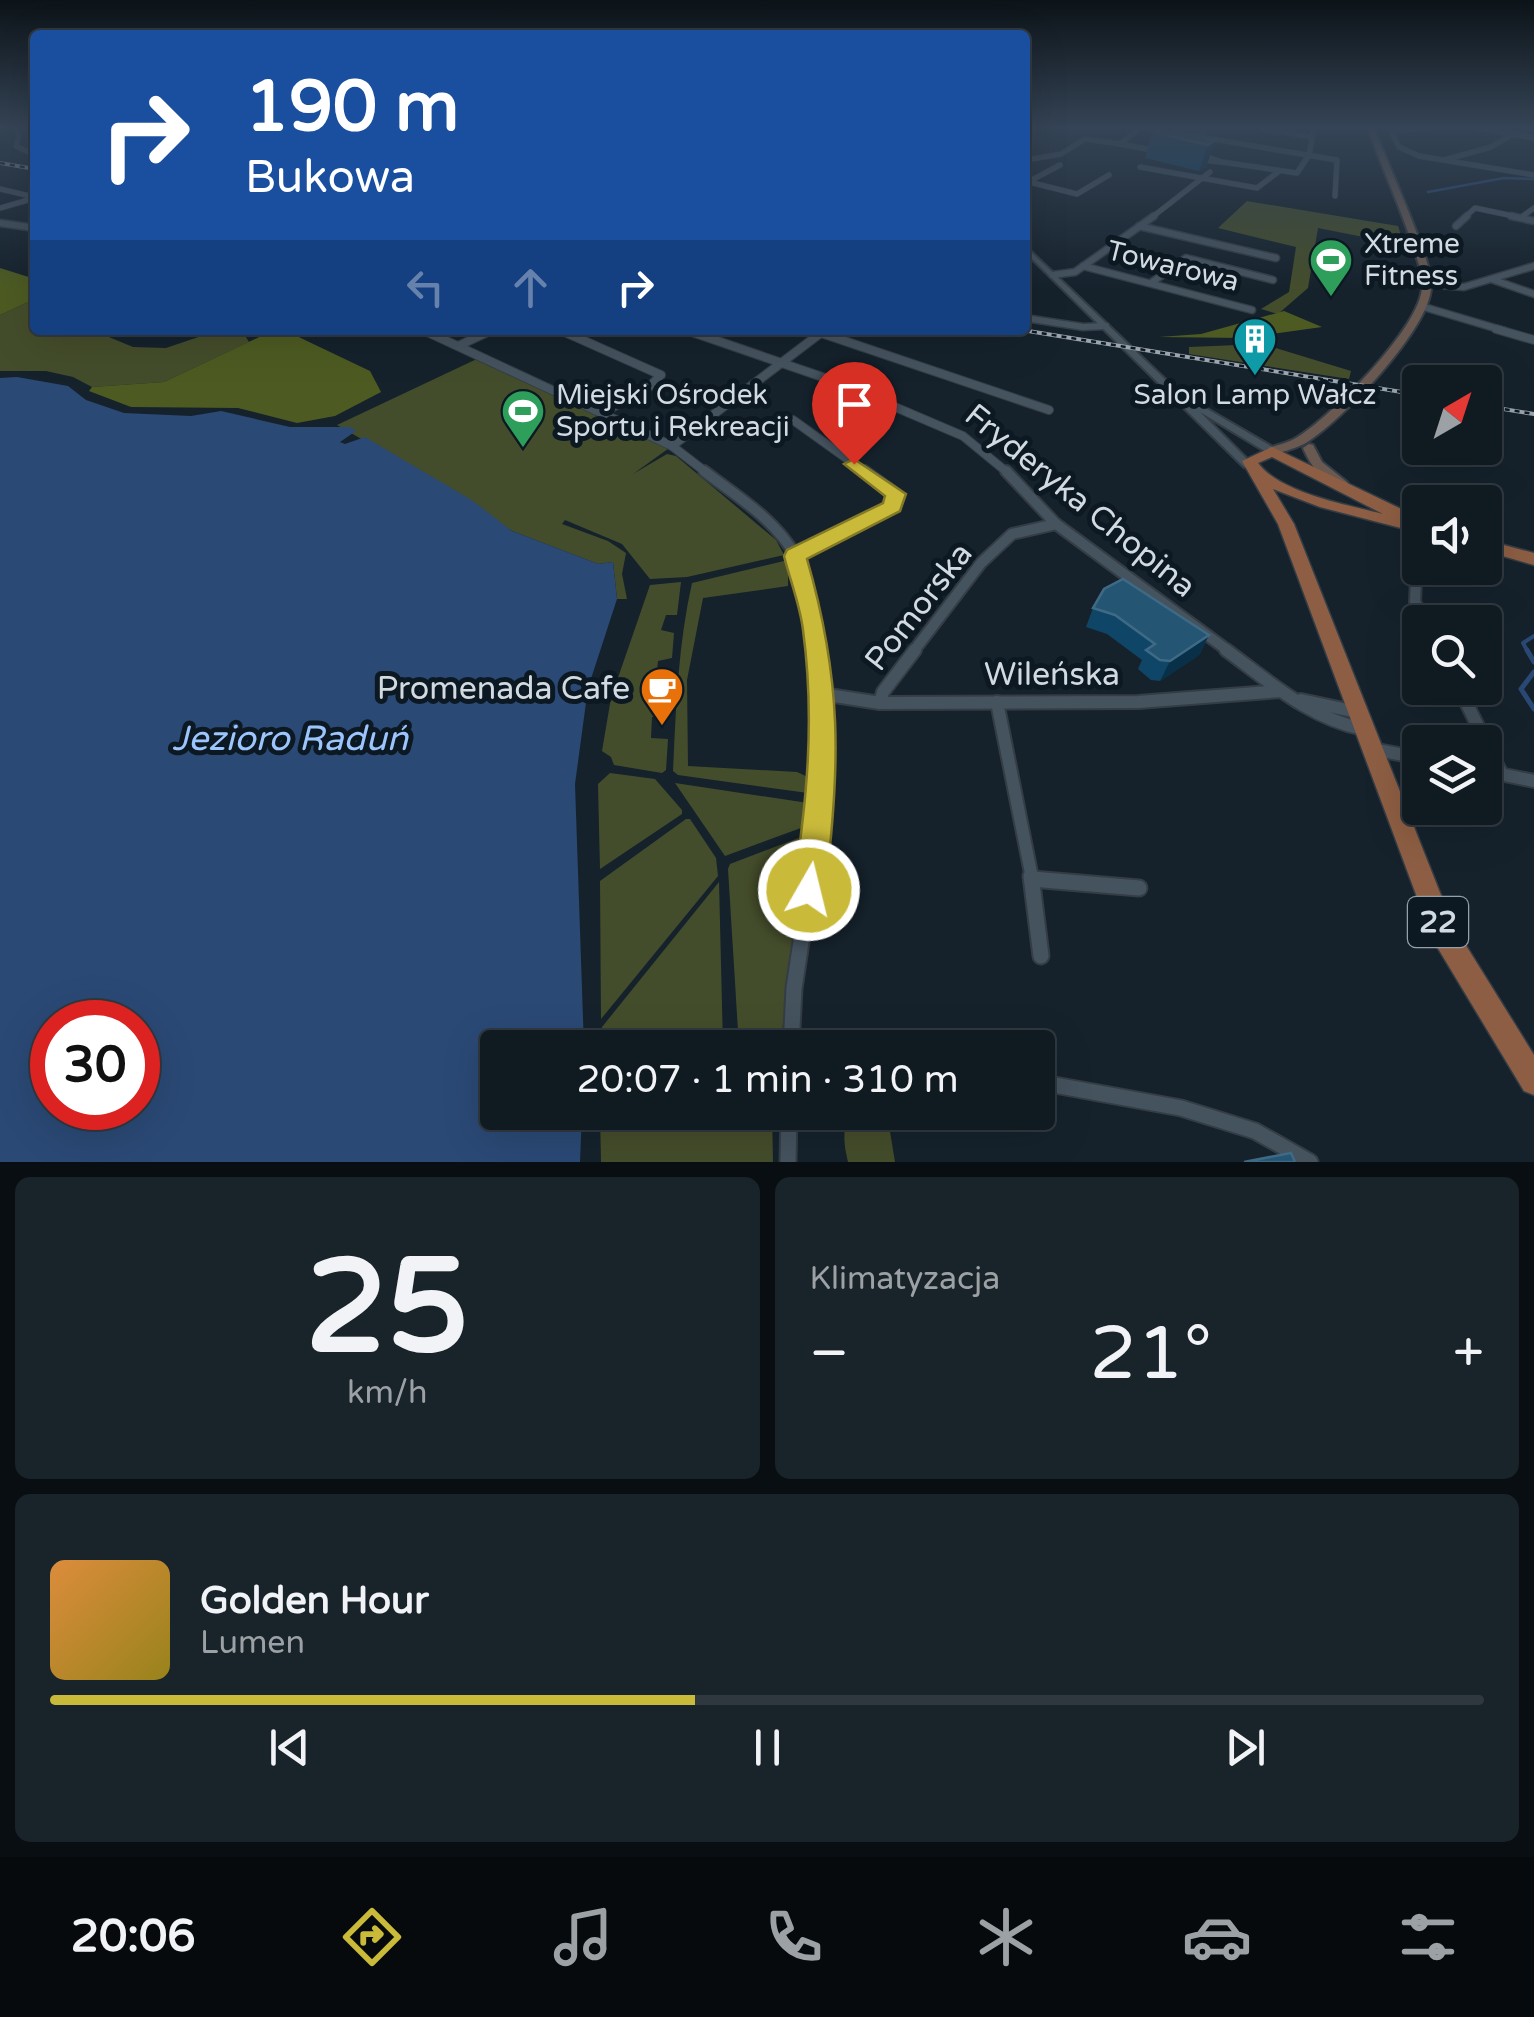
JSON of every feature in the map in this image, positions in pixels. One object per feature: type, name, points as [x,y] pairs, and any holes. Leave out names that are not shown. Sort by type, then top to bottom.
[{"type":"main road","points":[[1390,182],[1427,284],[1424,307],[1398,345],[1315,430],[1296,443],[1253,456],[1252,469],[1297,493],[1402,521]]},
{"type":"main road","points":[[1286,524],[1297,493],[1309,479],[1308,448],[1315,430]]},
{"type":"main road","points":[[1308,448],[1320,468],[1358,496]]},
{"type":"main road","points":[[1272,451],[1402,517]]},
{"type":"main road","name":"22","points":[[1252,469],[1286,524],[1442,931],[1534,1080]]},
{"type":"main road","points":[[1502,551],[1534,559]]},
{"type":"street","points":[[1030,183],[1077,194],[1097,182]]},
{"type":"street","points":[[1052,275],[1075,272],[1199,182]]},
{"type":"street","points":[[1228,182],[1261,188],[1267,182]]},
{"type":"street","points":[[1335,196],[1336,182]]},
{"type":"street","points":[[0,189],[30,197]]},
{"type":"street","points":[[0,208],[30,199]]},
{"type":"street","points":[[1456,226],[1476,208],[1534,221]]},
{"type":"street","points":[[1520,218],[1534,208]]},
{"type":"street","points":[[0,224],[30,227]]},
{"type":"street","points":[[1139,226],[1276,258]]},
{"type":"street","points":[[1030,253],[1252,469]]},
{"type":"street","points":[[1150,283],[1186,258],[1273,280]]},
{"type":"street","name":"Towarowa","points":[[1083,266],[1252,310]]},
{"type":"street","points":[[1427,284],[1464,287],[1534,266]]},
{"type":"street","points":[[1490,278],[1534,294]]},
{"type":"street","points":[[1424,307],[1534,340]]},
{"type":"street","points":[[1030,319],[1083,327],[1106,326]]},
{"type":"street","points":[[434,335],[672,446],[762,516],[795,556],[812,610],[822,694],[822,801],[794,988],[792,1030]]},
{"type":"street","points":[[458,346],[481,335]]},
{"type":"street","points":[[571,335],[661,375],[602,413]]},
{"type":"street","name":"Fryderyka Chopina","points":[[700,335],[863,393],[963,436],[996,460],[1056,524],[1320,718],[1364,730],[1402,749]]},
{"type":"street","points":[[672,446],[819,335]]},
{"type":"street","points":[[832,335],[1049,410]]},
{"type":"street","points":[[1172,389],[1272,451]]},
{"type":"street","points":[[794,420],[896,494],[893,507],[795,556]]},
{"type":"street","name":"Pomorska","points":[[880,703],[883,692],[981,563],[1012,534],[1056,524]]},
{"type":"street","name":"Wileńska","points":[[822,694],[880,703],[1138,702],[1284,692]]},
{"type":"street","points":[[996,702],[1032,879],[1042,956]]},
{"type":"street","points":[[1502,775],[1534,781]]},
{"type":"street","points":[[1032,879],[1139,888]]},
{"type":"street","points":[[1055,1085],[1180,1108],[1255,1131],[1310,1162]]},
{"type":"street","points":[[788,1162],[789,1130]]},
{"type":"green space","points":[[1247,201],[1398,226],[1404,245],[1318,228],[1308,288],[1278,314],[1261,309],[1289,292],[1296,247],[1218,228]]},
{"type":"green space","points":[[0,268],[30,277],[30,301],[0,315]]},
{"type":"green space","points":[[30,301],[30,335],[104,335],[133,347],[166,348],[204,335],[245,335],[249,342],[164,382],[92,387],[73,377],[46,371],[0,371],[0,315]]},
{"type":"green space","points":[[1284,311],[1322,327],[1243,338],[1159,337],[1201,334]]},
{"type":"green space","points":[[263,335],[294,335],[370,371],[381,392],[335,416],[297,423],[238,408],[131,407],[89,391],[92,387],[164,382]]},
{"type":"green space","points":[[1263,344],[1351,371],[1349,379],[1189,354],[1189,347]]},
{"type":"green space","name":"Miejski Ośrodek Sportu i Rekreacji","points":[[481,357],[672,446],[633,474],[667,454],[676,456],[776,540],[784,555],[687,577],[650,579],[622,544],[565,520],[562,524],[608,541],[626,553],[622,574],[627,599],[617,599],[613,562],[598,564],[512,531],[464,498],[337,425]]},
{"type":"green space","points":[[788,560],[788,586],[703,598],[687,680],[688,766],[797,772],[808,777],[808,793],[678,775],[673,771],[677,700],[692,583]]},
{"type":"green space","points":[[681,582],[677,615],[666,615],[661,630],[674,633],[672,658],[658,661],[656,679],[671,678],[667,716],[652,717],[651,738],[668,739],[666,770],[662,773],[614,765],[602,751],[611,698],[650,585]]},
{"type":"green space","points":[[610,773],[655,779],[682,814],[600,869],[598,784]]},
{"type":"green space","points":[[675,783],[808,803],[809,825],[725,856]]},
{"type":"green space","points":[[690,819],[716,858],[718,876],[601,1019],[600,881]]},
{"type":"green space","points":[[809,834],[782,1030],[738,1030],[730,864]]},
{"type":"green space","points":[[719,882],[723,1030],[602,1030]]},
{"type":"green space","points":[[600,1130],[772,1130],[773,1162],[601,1162]]},
{"type":"green space","points":[[845,1130],[890,1130],[895,1162],[848,1162]]},
{"type":"water","name":"Jezioro Raduń","points":[[0,378],[68,386],[86,400],[124,413],[191,416],[221,411],[290,427],[350,427],[356,431],[340,442],[365,437],[473,501],[512,531],[598,564],[613,562],[617,599],[588,688],[575,784],[583,1030],[480,1030],[480,1130],[581,1130],[580,1162],[0,1162]]},
{"type":"building","points":[[1123,579],[1209,635],[1170,661],[1160,660],[1146,650],[1155,644],[1115,615],[1093,608],[1104,589]]},
{"type":"building","points":[[1291,1153],[1295,1162],[1244,1162]]},
{"type":"waterway","points":[[1428,192],[1481,182]]},
{"type":"waterway","points":[[1528,652],[1523,643],[1534,636]]},
{"type":"waterway","points":[[1527,650],[1534,662]]},
{"type":"waterway","points":[[1534,672],[1521,689],[1534,709]]},
{"type":"railway","points":[[1030,331],[1402,392]]},
{"type":"railway","points":[[1502,409],[1534,414]]},
{"type":"place","name":"Xtreme Fitness","points":[[1331,298]]},
{"type":"place","name":"Salon Lamp Wałcz","points":[[1255,377]]},
{"type":"place","name":"Miejski Ośrodek Sportu i Rekreacji","points":[[523,449]]},
{"type":"place","name":"Promenada Cafe","points":[[662,727]]},
{"type":"route","points":[[809,890],[822,801],[825,744],[815,627],[795,556],[893,507],[896,494],[854,464]]}]
